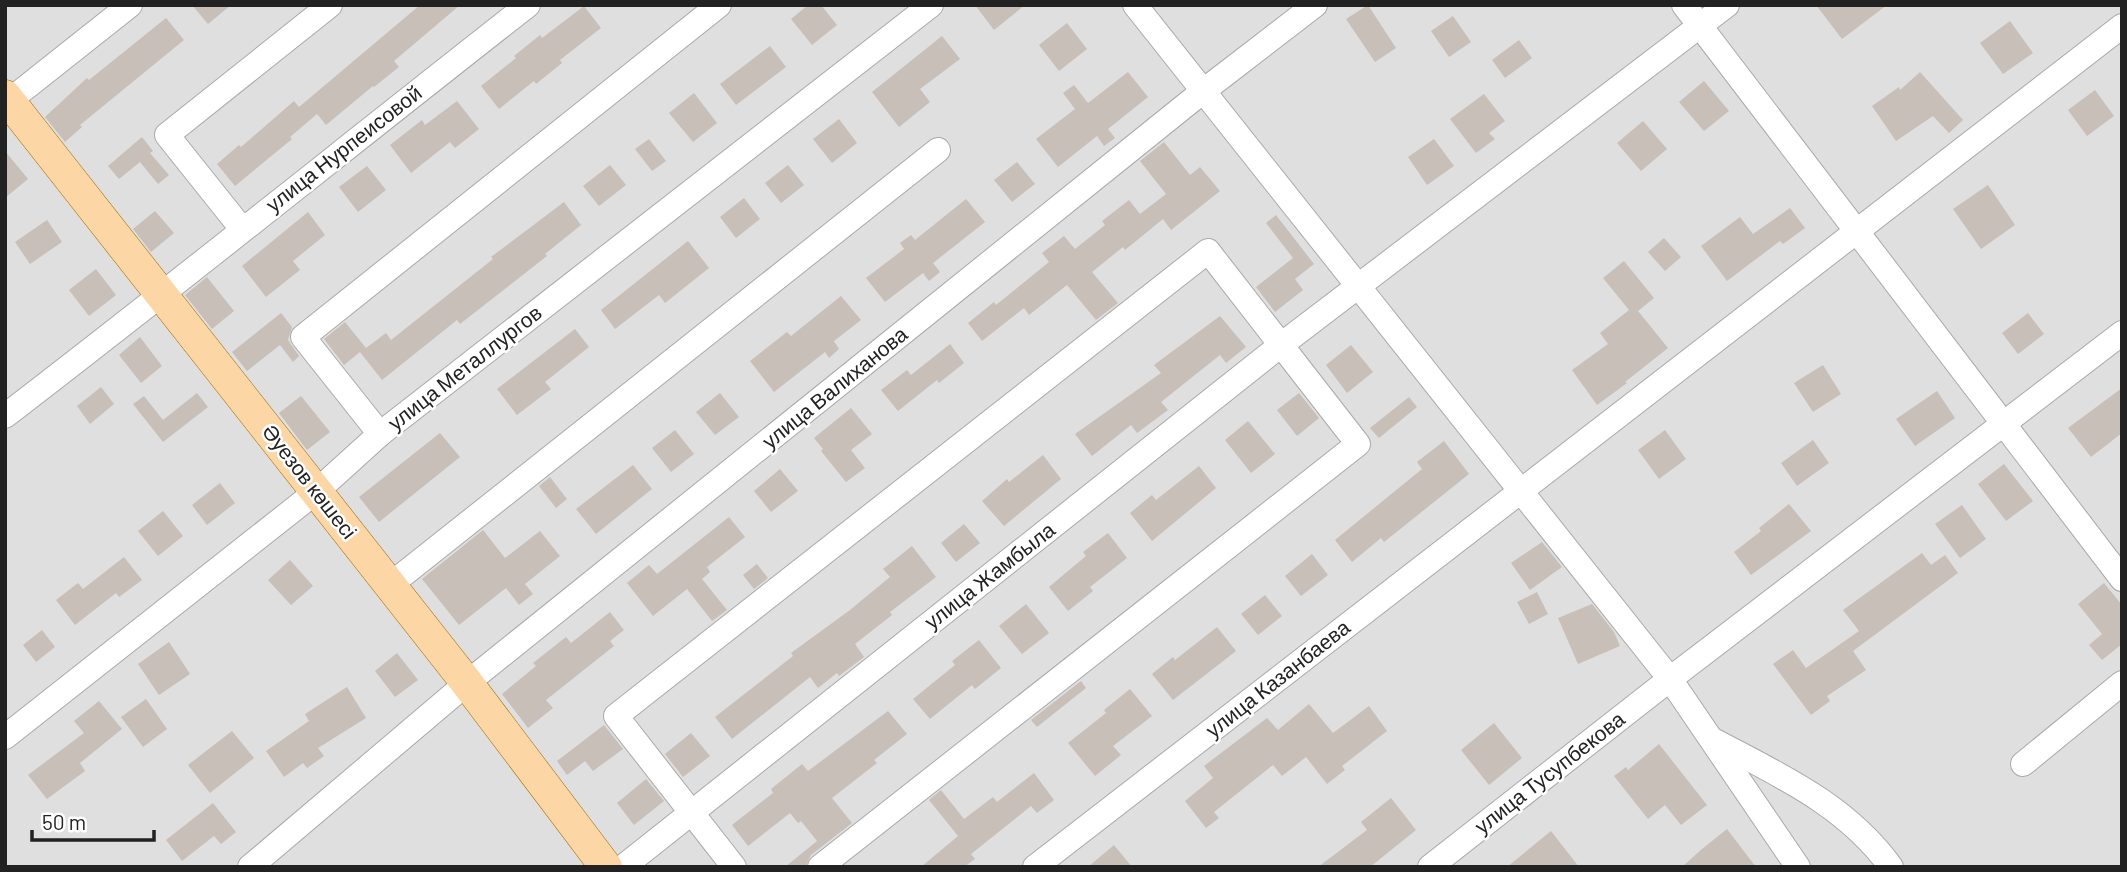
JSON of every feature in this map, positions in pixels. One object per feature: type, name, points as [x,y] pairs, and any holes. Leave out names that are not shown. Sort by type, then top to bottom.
[{"type":"main road","name":"Әуезов көшесі","points":[[7,100],[467,683],[606,867]]},
{"type":"street","points":[[7,100],[130,5]]},
{"type":"street","points":[[242,229],[167,135],[330,5]]},
{"type":"street","name":"улица Нурпеисовой","points":[[5,416],[528,5]]},
{"type":"street","points":[[380,434],[303,337],[719,5]]},
{"type":"street","name":"улица Металлургов","points":[[5,737],[317,491],[380,434],[931,5]]},
{"type":"street","points":[[1135,5],[1670,679],[1798,867]]},
{"type":"street","name":"улица Валиханова","points":[[250,867],[467,683],[1202,92],[1315,5]]},
{"type":"street","points":[[1684,5],[2122,579]]},
{"type":"street","name":"улица Жамбыла","points":[[622,867],[1281,345],[1727,5]]},
{"type":"street","name":"улица Казанбаева","points":[[1035,867],[2122,26]]},
{"type":"street","points":[[390,585],[938,150]]},
{"type":"street","points":[[734,867],[616,716],[1208,251],[1359,444],[820,867]]},
{"type":"street","name":"улица Тусупбекова","points":[[1430,867],[1670,679],[2122,333]]},
{"type":"street","points":[[2023,764],[2122,683]]},
{"type":"street","points":[[1711,739],[1798,786],[1834,809],[1873,842],[1891,867]]},
{"type":"shaded area","points":[[5,5],[2122,5],[2122,867],[5,867]]},
{"type":"building","points":[[192,5],[231,5],[208,24]]},
{"type":"building","points":[[420,5],[460,5],[394,61],[399,67],[326,125],[317,114],[290,137],[292,139],[235,186],[217,164],[294,101],[299,107]]},
{"type":"building","points":[[808,5],[821,5],[837,25],[812,45],[791,19]]},
{"type":"building","points":[[975,5],[1025,5],[994,30]]},
{"type":"building","points":[[1368,5],[1396,48],[1375,62],[1346,19]]},
{"type":"building","points":[[1816,5],[1887,5],[1842,39]]},
{"type":"building","points":[[584,6],[601,28],[560,60],[562,63],[536,84],[534,81],[499,109],[481,86],[540,35],[542,38]]},
{"type":"building","points":[[1453,16],[1471,42],[1449,57],[1431,31]]},
{"type":"building","points":[[166,18],[184,40],[80,125],[82,127],[65,142],[45,117],[87,78],[89,80]]},
{"type":"building","points":[[2010,21],[2033,53],[2003,74],[1980,43]]},
{"type":"building","points":[[1067,23],[1087,49],[1059,71],[1039,45]]},
{"type":"building","points":[[942,36],[960,59],[920,89],[930,102],[899,127],[872,92]]},
{"type":"building","points":[[1519,40],[1532,58],[1505,78],[1492,60]]},
{"type":"building","points":[[770,46],[786,67],[736,105],[720,84]]},
{"type":"building","points":[[1128,72],[1148,97],[1108,129],[1115,138],[1104,146],[1097,136],[1058,167],[1036,139],[1075,109],[1063,93],[1074,85],[1088,103]]},
{"type":"building","points":[[1920,72],[1963,120],[1949,133],[1933,116],[1896,141],[1872,106],[1899,87],[1900,90]]},
{"type":"building","points":[[1704,81],[1729,111],[1704,131],[1679,102]]},
{"type":"building","points":[[2095,90],[2114,116],[2087,136],[2068,110]]},
{"type":"building","points":[[694,93],[717,123],[693,142],[669,113]]},
{"type":"building","points":[[1484,94],[1505,121],[1489,133],[1495,139],[1476,153],[1450,119]]},
{"type":"building","points":[[457,101],[479,129],[455,148],[450,142],[411,173],[390,145],[422,120],[425,125]]},
{"type":"building","points":[[839,119],[857,143],[832,163],[813,139]]},
{"type":"building","points":[[1643,121],[1667,149],[1641,171],[1617,143]]},
{"type":"building","points":[[142,137],[153,151],[150,153],[169,175],[158,184],[140,162],[119,179],[108,166]]},
{"type":"building","points":[[649,139],[666,161],[652,171],[635,149]]},
{"type":"building","points":[[1434,139],[1454,166],[1427,185],[1408,157]]},
{"type":"building","points":[[1164,142],[1190,175],[1200,167],[1220,191],[1171,230],[1163,219],[1125,250],[1123,247],[1092,272],[1118,303],[1096,320],[1067,285],[1029,315],[1024,308],[982,341],[968,323],[994,302],[996,305],[1049,262],[1042,253],[1064,236],[1075,249],[1105,225],[1102,221],[1129,200],[1140,214],[1166,194],[1140,161]]},
{"type":"building","points":[[5,151],[28,179],[5,198]]},
{"type":"building","points":[[1017,162],[1035,184],[1012,202],[994,180]]},
{"type":"building","points":[[610,165],[626,185],[599,206],[583,186]]},
{"type":"building","points":[[788,165],[804,185],[781,203],[765,183]]},
{"type":"building","points":[[367,166],[386,190],[358,212],[339,187]]},
{"type":"building","points":[[1988,185],[2015,225],[1981,249],[1953,209]]},
{"type":"building","points":[[744,198],[760,219],[736,238],[720,217]]},
{"type":"building","points":[[966,199],[985,222],[933,263],[940,272],[929,281],[923,273],[885,302],[866,278],[904,249],[900,243],[911,235],[915,240]]},
{"type":"building","points":[[564,202],[581,225],[545,254],[547,256],[460,324],[457,320],[382,380],[360,352],[344,365],[324,339],[345,322],[366,348],[386,333],[391,340],[493,259],[491,257]]},
{"type":"building","points":[[1790,208],[1805,228],[1783,244],[1780,241],[1727,281],[1701,246],[1740,217],[1753,234]]},
{"type":"building","points":[[155,211],[174,233],[151,252],[133,229]]},
{"type":"building","points":[[308,212],[325,235],[293,261],[300,270],[266,297],[242,266]]},
{"type":"building","points":[[1276,215],[1314,264],[1295,279],[1303,290],[1275,312],[1256,287],[1293,258],[1266,223]]},
{"type":"building","points":[[47,220],[62,242],[30,264],[15,242]]},
{"type":"building","points":[[1664,238],[1681,257],[1665,271],[1648,252]]},
{"type":"building","points":[[688,241],[709,268],[665,303],[659,295],[615,329],[601,310]]},
{"type":"building","points":[[1624,261],[1654,298],[1638,311],[1668,348],[1597,405],[1572,370],[1608,344],[1600,333],[1629,310],[1603,278]]},
{"type":"building","points":[[96,269],[116,295],[89,316],[69,290]]},
{"type":"building","points":[[207,277],[234,311],[212,329],[185,295]]},
{"type":"building","points":[[841,296],[861,320],[834,341],[839,349],[829,358],[825,352],[774,392],[750,361],[787,332],[791,336]]},
{"type":"building","points":[[281,313],[292,327],[288,340],[299,356],[293,362],[280,345],[247,371],[232,352]]},
{"type":"building","points":[[2028,313],[2044,334],[2018,354],[2002,333]]},
{"type":"building","points":[[1220,316],[1246,347],[1226,363],[1220,355],[1161,402],[1168,410],[1137,433],[1131,425],[1092,456],[1075,434],[1161,373],[1154,365]]},
{"type":"building","points":[[575,329],[589,347],[545,382],[551,389],[517,415],[497,389]]},
{"type":"building","points":[[140,337],[162,366],[141,383],[119,355]]},
{"type":"building","points":[[950,344],[964,363],[939,383],[937,380],[898,411],[881,390],[907,370],[911,375]]},
{"type":"building","points":[[1351,345],[1373,372],[1347,393],[1326,365]]},
{"type":"building","points":[[1823,365],[1841,394],[1813,412],[1794,383]]},
{"type":"building","points":[[101,387],[114,404],[90,424],[77,406]]},
{"type":"building","points":[[2122,388],[2122,433],[2091,457],[2068,428]]},
{"type":"building","points":[[1937,391],[1955,418],[1915,446],[1896,419]]},
{"type":"building","points":[[197,393],[208,407],[163,442],[133,404],[144,396],[163,420]]},
{"type":"building","points":[[720,393],[739,417],[715,435],[696,412]]},
{"type":"building","points":[[1299,393],[1319,418],[1297,436],[1277,410]]},
{"type":"building","points":[[301,396],[330,432],[307,450],[279,413]]},
{"type":"building","points":[[1409,397],[1417,407],[1379,438],[1370,428]]},
{"type":"building","points":[[851,408],[872,434],[851,450],[865,468],[846,482],[814,438]]},
{"type":"building","points":[[1248,421],[1275,454],[1251,473],[1225,440]]},
{"type":"building","points":[[675,430],[694,454],[671,472],[652,448]]},
{"type":"building","points":[[1665,430],[1686,459],[1659,479],[1638,450]]},
{"type":"building","points":[[440,433],[460,457],[379,522],[359,497]]},
{"type":"building","points":[[1813,440],[1829,463],[1797,486],[1781,463]]},
{"type":"building","points":[[1444,441],[1469,474],[1384,542],[1381,538],[1352,562],[1335,540],[1422,469],[1417,462]]},
{"type":"building","points":[[1043,455],[1061,479],[1004,526],[982,501],[1007,479],[1009,482]]},
{"type":"building","points":[[2004,464],[2033,501],[2006,521],[1978,484]]},
{"type":"building","points":[[633,465],[652,489],[596,534],[576,509]]},
{"type":"building","points":[[1199,466],[1216,488],[1152,541],[1130,513],[1152,495],[1156,500]]},
{"type":"building","points":[[780,469],[798,491],[771,512],[754,491]]},
{"type":"building","points":[[550,477],[567,499],[556,508],[539,486]]},
{"type":"building","points":[[220,483],[235,503],[207,525],[192,505]]},
{"type":"building","points":[[1789,504],[1811,531],[1751,575],[1734,552]]},
{"type":"building","points":[[1962,505],[1986,539],[1960,558],[1935,524]]},
{"type":"building","points":[[163,511],[183,536],[158,556],[138,531]]},
{"type":"building","points":[[729,517],[745,537],[707,567],[710,572],[702,579],[727,610],[712,621],[687,589],[653,616],[627,583],[649,565],[657,574]]},
{"type":"building","points":[[964,524],[980,543],[956,562],[941,543]]},
{"type":"building","points":[[483,530],[505,558],[540,531],[560,556],[525,584],[533,594],[519,605],[506,588],[459,625],[422,579]]},
{"type":"building","points":[[1108,533],[1127,558],[1090,587],[1093,591],[1068,611],[1049,587],[1086,556],[1083,552]]},
{"type":"building","points":[[1542,542],[1562,567],[1530,590],[1511,563]]},
{"type":"building","points":[[912,546],[936,577],[890,612],[892,615],[855,644],[864,657],[818,688],[810,677],[732,739],[715,717],[793,656],[791,653],[890,577],[883,569]]},
{"type":"building","points":[[1922,553],[1931,565],[1945,555],[1958,573],[1853,651],[1866,670],[1827,696],[1830,701],[1811,715],[1773,664],[1793,650],[1806,668],[1859,631],[1843,610]]},
{"type":"building","points":[[1312,554],[1328,575],[1301,596],[1285,576]]},
{"type":"building","points":[[124,557],[142,580],[119,597],[116,593],[75,625],[56,600],[78,583],[83,589]]},
{"type":"building","points":[[290,560],[313,586],[291,605],[268,580]]},
{"type":"building","points":[[757,564],[768,578],[754,589],[743,575]]},
{"type":"building","points":[[2104,583],[2122,605],[2122,644],[2102,660],[2089,645],[2102,634],[2078,604]]},
{"type":"building","points":[[1537,592],[1548,614],[1529,624],[1517,602]]},
{"type":"building","points":[[1265,595],[1282,616],[1258,635],[1241,614]]},
{"type":"building","points":[[1026,604],[1049,633],[1022,654],[999,626]]},
{"type":"building","points":[[1592,604],[1614,632],[1620,646],[1578,664],[1558,618]]},
{"type":"building","points":[[610,612],[624,630],[610,641],[614,646],[546,700],[553,708],[528,728],[502,694],[536,666],[533,663],[566,637],[571,643]]},
{"type":"building","points":[[1217,627],[1236,651],[1173,700],[1152,674],[1173,657],[1175,660]]},
{"type":"building","points":[[42,630],[55,647],[36,662],[23,645]]},
{"type":"building","points":[[979,640],[1001,668],[975,689],[972,685],[930,719],[913,699],[955,665],[952,661]]},
{"type":"building","points":[[169,642],[190,674],[159,695],[138,664]]},
{"type":"building","points":[[397,653],[418,680],[395,697],[375,671]]},
{"type":"building","points":[[1081,681],[1086,688],[1037,727],[1031,720]]},
{"type":"building","points":[[347,687],[366,718],[318,748],[324,756],[307,768],[303,763],[284,777],[266,751],[309,721],[305,714]]},
{"type":"building","points":[[1130,689],[1152,716],[1113,746],[1121,755],[1095,776],[1068,743],[1106,713],[1104,710]]},
{"type":"building","points":[[146,699],[167,729],[143,747],[121,717]]},
{"type":"building","points":[[99,701],[122,729],[80,763],[85,771],[47,799],[28,775],[84,733],[74,721]]},
{"type":"building","points":[[1309,704],[1333,733],[1369,706],[1387,731],[1342,766],[1345,770],[1327,784],[1306,757],[1282,776],[1273,765],[1214,812],[1219,818],[1206,828],[1185,801],[1213,778],[1204,766],[1267,718],[1278,730]]},
{"type":"building","points":[[888,711],[907,734],[874,760],[877,763],[832,798],[852,823],[811,855],[805,867],[785,867],[817,841],[801,821],[798,823],[790,813],[748,846],[732,825],[773,793],[771,789],[802,764],[808,771]]},
{"type":"building","points":[[1494,723],[1522,758],[1489,785],[1461,750]]},
{"type":"building","points":[[604,725],[623,749],[593,771],[585,761],[567,775],[557,761]]},
{"type":"building","points":[[232,731],[254,758],[210,793],[188,765]]},
{"type":"building","points":[[691,733],[710,756],[683,777],[665,754]]},
{"type":"building","points":[[1659,744],[1707,805],[1681,825],[1665,805],[1648,819],[1614,776],[1626,767],[1628,770]]},
{"type":"building","points":[[1034,773],[1054,800],[1037,813],[1031,806],[971,854],[975,859],[964,867],[921,867],[958,836],[929,800],[941,790],[964,819],[993,797],[997,802]]},
{"type":"building","points":[[646,779],[664,801],[634,825],[617,803]]},
{"type":"building","points":[[1391,798],[1416,830],[1370,867],[1318,867],[1367,830],[1361,822]]},
{"type":"building","points":[[213,803],[236,832],[221,844],[214,836],[182,861],[166,840]]},
{"type":"building","points":[[1727,829],[1756,867],[1682,867],[1702,849]]},
{"type":"building","points":[[1551,831],[1579,867],[1507,867]]},
{"type":"building","points":[[1114,845],[1132,867],[1088,867]]}]
